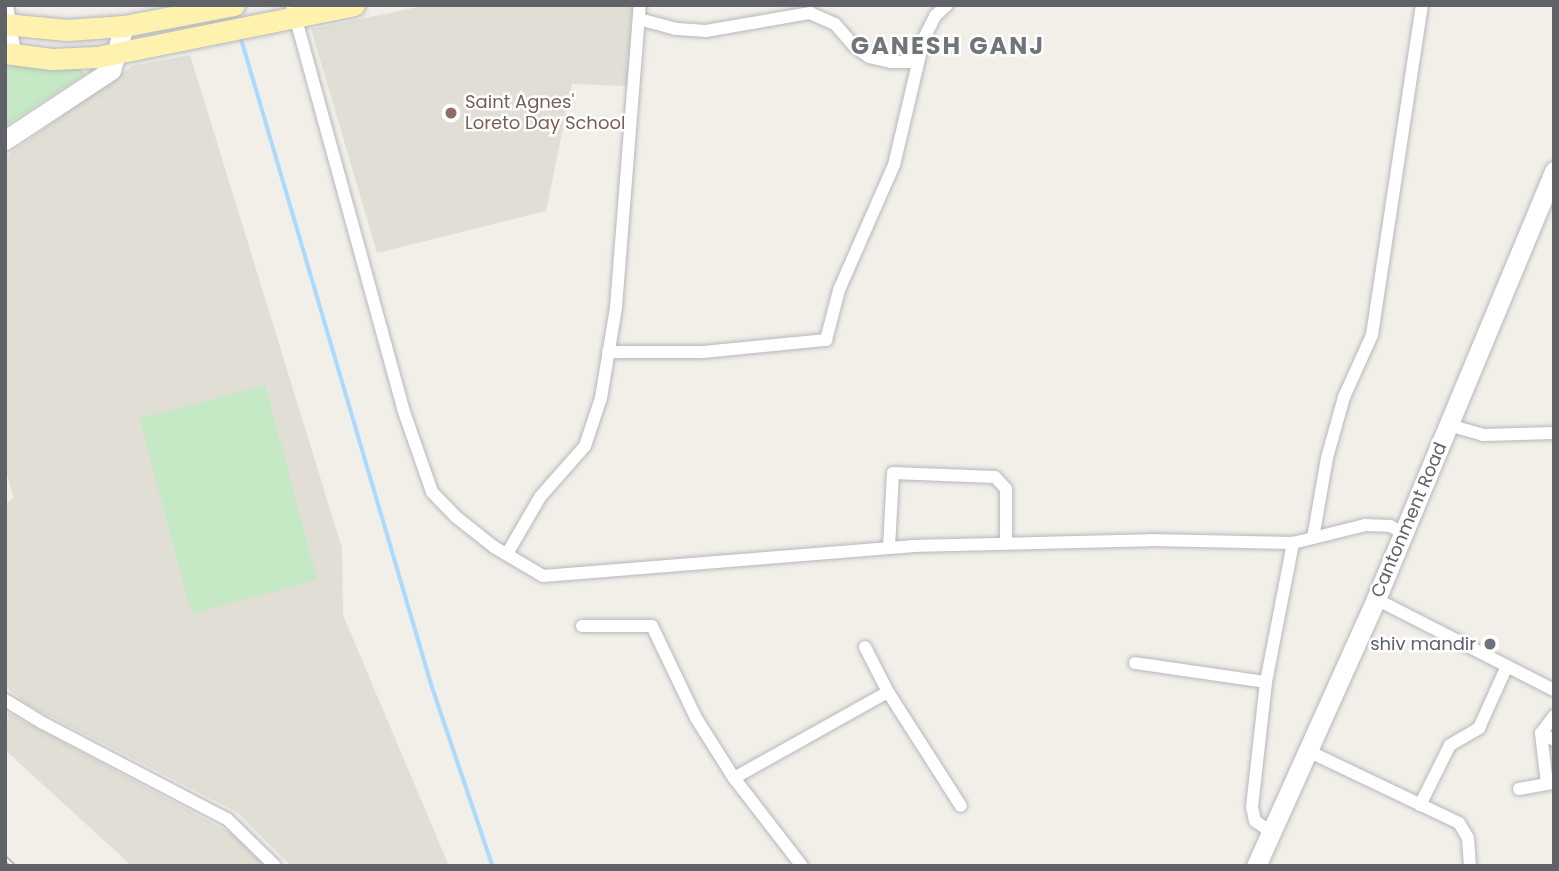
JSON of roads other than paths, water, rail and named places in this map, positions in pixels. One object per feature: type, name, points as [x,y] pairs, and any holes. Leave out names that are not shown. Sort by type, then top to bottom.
[{"type":"main road","points":[[10,54],[52,59],[97,57],[270,22],[293,11],[354,5]]},
{"type":"main road","points":[[8,18],[67,30],[124,26],[226,7]]},
{"type":"street","points":[[608,352],[703,352],[826,340],[839,290],[894,165],[916,62],[929,27],[947,5]]},
{"type":"street","points":[[1313,538],[1327,458],[1344,397],[1372,335],[1422,5]]},
{"type":"street","points":[[293,11],[403,409],[432,492],[455,516],[507,554],[543,576],[889,547],[1150,540],[1293,544],[1365,525],[1390,527],[1404,533]]},
{"type":"street","points":[[507,554],[540,498],[585,446],[601,398],[616,307],[639,12],[677,29],[706,31],[810,13],[835,24],[854,46],[869,57],[891,62],[916,62]]},
{"type":"street","points":[[8,18],[10,54]]},
{"type":"street","points":[[5,140],[111,69],[124,26]]},
{"type":"street","name":"Cantonment Road","points":[[1256,866],[1376,599],[1554,171]]},
{"type":"street","points":[[1449,425],[1483,435],[1554,433]]},
{"type":"street","points":[[889,547],[893,473],[995,477],[1006,489],[1006,544]]},
{"type":"street","points":[[1271,832],[1255,821],[1252,807],[1266,682],[1293,544]]},
{"type":"street","points":[[1376,599],[1554,690]]},
{"type":"street","points":[[582,626],[652,626],[696,718],[734,778],[802,866]]},
{"type":"street","points":[[865,647],[888,692],[961,806]]},
{"type":"street","points":[[1135,663],[1266,682]]},
{"type":"street","points":[[1420,805],[1450,745],[1479,728],[1507,666]]},
{"type":"street","points":[[734,778],[888,692]]},
{"type":"street","points":[[5,700],[43,723],[227,819],[275,866]]},
{"type":"street","points":[[1518,789],[1550,783],[1541,733],[1554,716]]},
{"type":"street","points":[[1541,733],[1554,740]]},
{"type":"street","points":[[1308,751],[1459,823],[1468,838],[1470,866]]},
{"type":"waterway","points":[[240,34],[432,686],[493,866]]},
{"type":"railway","points":[[5,858],[13,866]]},
{"type":"place","name":"Saint Agnes' Loreto Day School","points":[[451,113]]},
{"type":"place","name":"shiv mandir","points":[[1490,644]]},
{"type":"district","name":"GANESH GANJ","points":[[948,46]]}]
